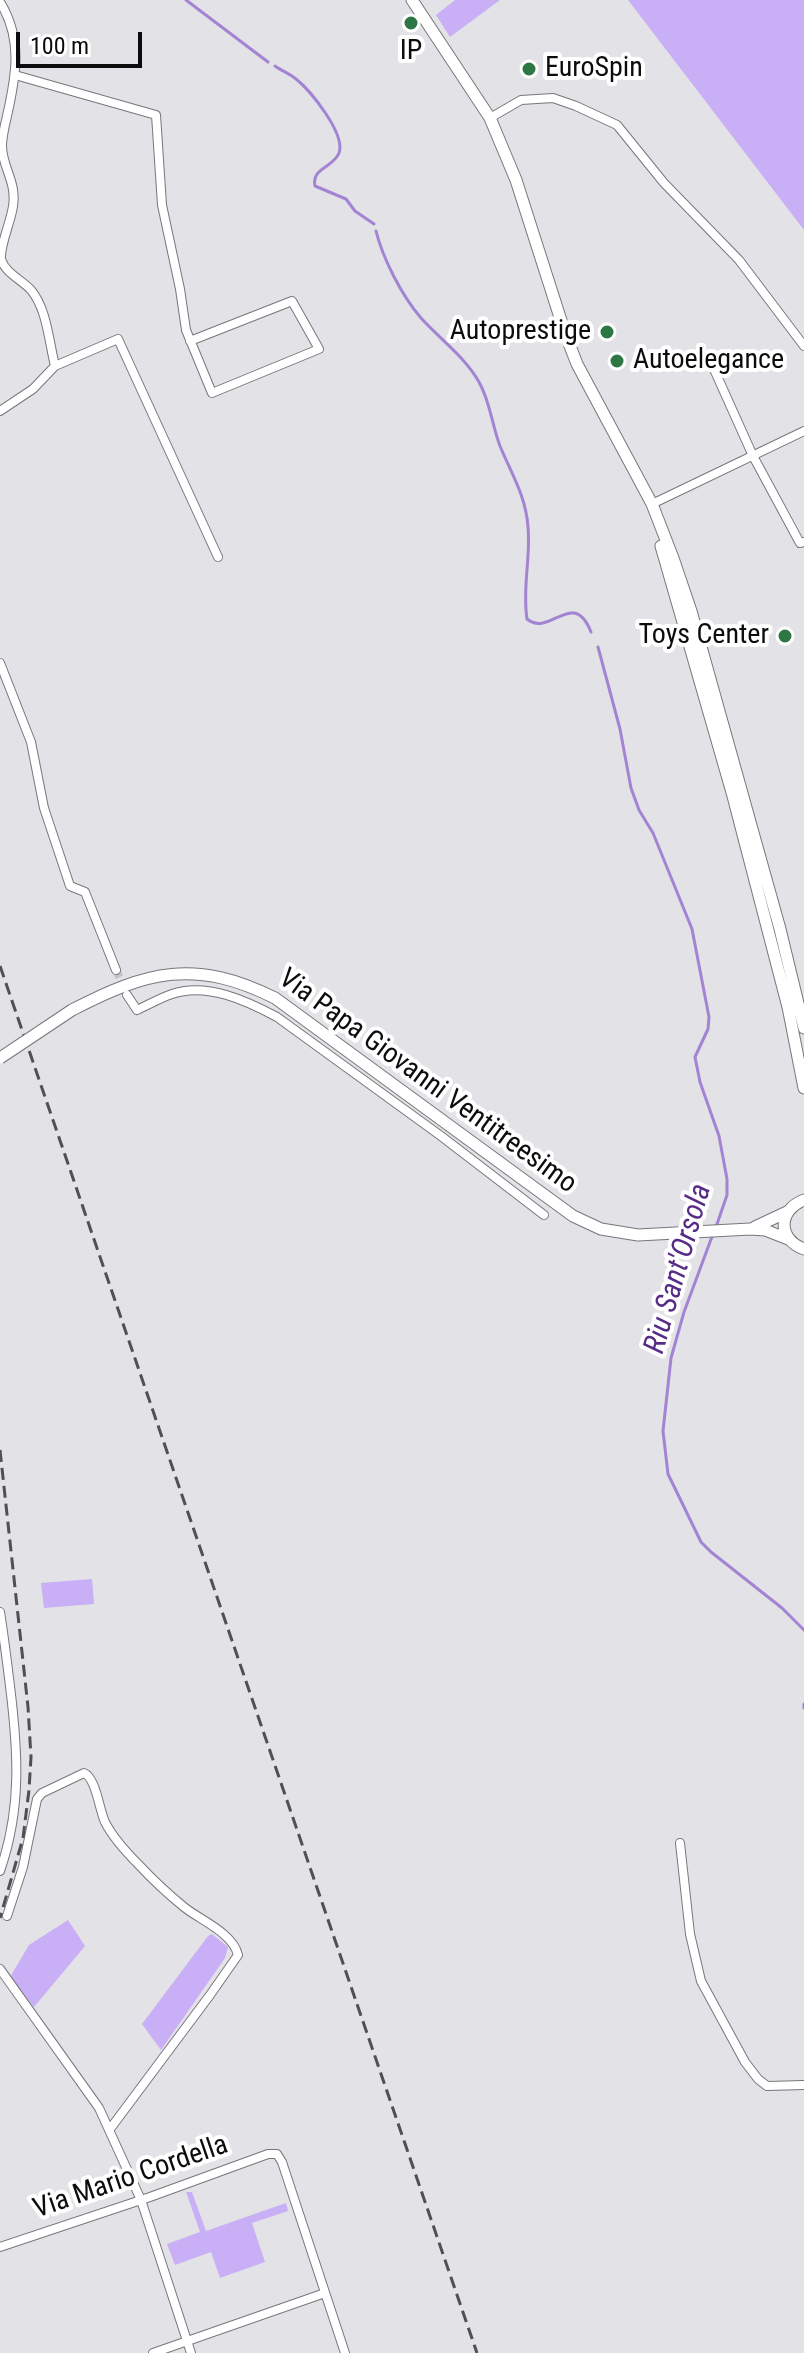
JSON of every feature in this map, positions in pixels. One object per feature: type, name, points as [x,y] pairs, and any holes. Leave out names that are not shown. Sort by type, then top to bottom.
[{"type":"main road","points":[[412,0],[490,118],[516,180],[577,364],[652,504],[673,558],[691,611],[788,958],[804,1028]]},
{"type":"main road","points":[[630,463],[663,549],[691,643],[788,1007],[804,1088]]},
{"type":"main road","name":"Via Papa Giovanni Ventitreesimo","points":[[0,1058],[72,1010],[114,988],[151,977],[187,972],[232,981],[275,998],[573,1216],[601,1229],[638,1235],[765,1230],[804,1249]]},
{"type":"main road","name":"Via Papa Giovanni Ventitreesimo","points":[[750,1229],[787,1212],[803,1198]]},
{"type":"main road","points":[[787,1212],[784,1221],[788,1239]]},
{"type":"street","points":[[0,2],[17,50],[2,147],[14,184],[14,202],[0,247],[0,259],[31,290],[41,307],[55,366]]},
{"type":"street","points":[[15,75],[156,115],[162,205],[186,330],[190,341],[212,393],[319,349],[292,301],[190,341]]},
{"type":"street","points":[[490,118],[521,100],[553,98],[617,125],[664,183],[739,260],[804,346]]},
{"type":"street","points":[[0,411],[33,389],[55,366],[118,339],[218,557]]},
{"type":"street","points":[[713,367],[753,456],[800,543],[804,542]]},
{"type":"street","points":[[652,504],[804,431]]},
{"type":"street","points":[[0,663],[31,742],[44,808],[70,886],[85,892],[116,970]]},
{"type":"street","points":[[127,995],[137,1010],[175,993],[195,991],[220,994],[250,1003],[277,1017],[544,1215]]},
{"type":"street","points":[[441,1136],[453,1128]]},
{"type":"street","points":[[0,1612],[18,1773],[11,1836],[0,1871]]},
{"type":"street","points":[[7,1916],[23,1867],[37,1799],[84,1773],[91,1778],[106,1824],[120,1846],[156,1883],[236,1948],[238,1955],[110,2129]]},
{"type":"street","points":[[680,1843],[690,1934],[701,1981],[745,2062],[758,2079],[767,2086],[804,2085]]},
{"type":"street","points":[[0,1969],[99,2108],[110,2129],[141,2200],[191,2353]]},
{"type":"street","name":"Via Mario Cordella","points":[[0,2247],[268,2154],[277,2154],[325,2293]]},
{"type":"street","points":[[153,2353],[325,2293],[345,2353]]},
{"type":"shaded area","points":[[455,0],[500,0],[450,37],[436,15]]},
{"type":"shaded area","points":[[628,0],[804,0],[804,230]]},
{"type":"shaded area","points":[[92,1579],[94,1604],[44,1608],[41,1583]]},
{"type":"shaded area","points":[[68,1920],[85,1946],[34,2007],[10,1977],[29,1945]]},
{"type":"shaded area","points":[[212,1934],[228,1947],[225,1958],[161,2050],[142,2024]]},
{"type":"shaded area","points":[[186,2192],[192,2192],[206,2231],[286,2203],[288,2211],[252,2223],[265,2262],[220,2278],[211,2252],[175,2265],[167,2244],[200,2232]]},
{"type":"waterway","name":"Riu Sant'Orsola","points":[[186,0],[268,62]]},
{"type":"waterway","name":"Riu Sant'Orsola","points":[[275,66],[296,79],[310,93],[337,135],[339,153],[316,175],[315,186],[346,199],[355,211],[374,224]]},
{"type":"waterway","name":"Riu Sant'Orsola","points":[[376,231],[388,265],[407,299],[421,318],[467,364],[486,397],[500,446],[527,516],[527,619],[544,623],[569,613],[577,614],[584,619],[591,632]]},
{"type":"waterway","name":"Riu Sant'Orsola","points":[[598,647],[620,729],[631,788],[692,929],[709,1017],[708,1029],[695,1057],[700,1082],[719,1136],[727,1179],[727,1195],[716,1227]]},
{"type":"waterway","name":"Riu Sant'Orsola","points":[[713,1234],[684,1312],[671,1358],[663,1431],[668,1474],[701,1542],[782,1608],[804,1630]]},
{"type":"tunnel","points":[[116,970],[126,991]]},
{"type":"railway","points":[[0,966],[477,2353]]},
{"type":"railway","points":[[0,1450],[31,1757],[23,1838],[0,1918]]},
{"type":"place","name":"IP","points":[[411,23]]},
{"type":"place","name":"EuroSpin","points":[[529,69]]},
{"type":"place","name":"Autoprestige","points":[[607,332]]},
{"type":"place","name":"Autoelegance","points":[[617,361]]},
{"type":"place","name":"Toys Center","points":[[785,636]]}]
